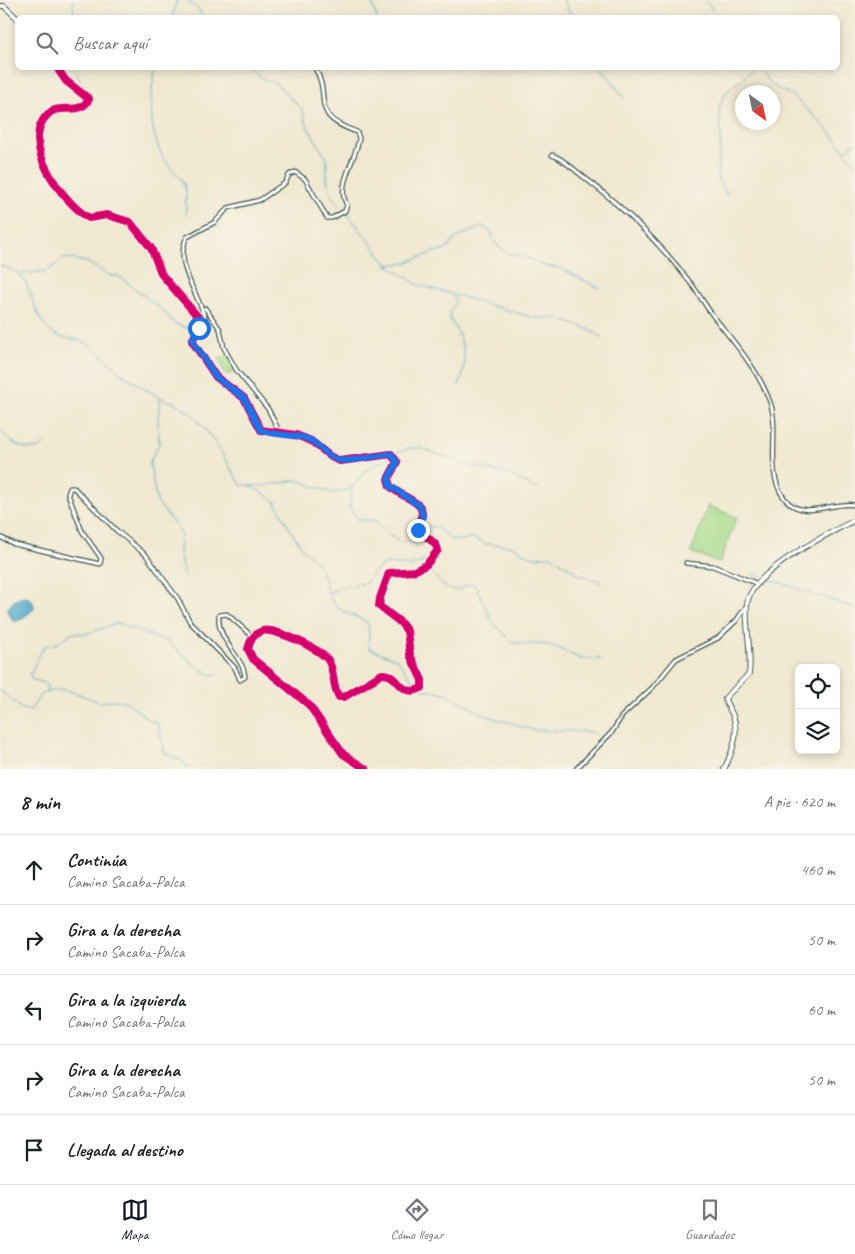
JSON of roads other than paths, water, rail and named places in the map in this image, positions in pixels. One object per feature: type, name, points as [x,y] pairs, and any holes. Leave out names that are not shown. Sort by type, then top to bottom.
[{"type":"street","points":[[0,6],[4,6],[15,17]]},
{"type":"street","points":[[58,70],[66,80],[89,99],[86,105],[78,109],[56,109],[48,114],[39,134],[38,146],[41,156],[69,203],[89,218],[107,215],[130,222],[151,248],[162,275],[199,318],[201,323],[192,340],[216,377],[244,398],[261,430],[311,441],[331,458],[340,461],[391,454],[397,462],[388,479],[390,486],[420,506],[423,516],[417,525],[418,530],[437,546],[438,550],[426,565],[414,572],[389,573],[379,603],[381,608],[400,622],[407,631],[410,655],[423,684],[422,688],[409,690],[401,687],[392,676],[382,674],[344,697],[339,697],[328,660],[320,652],[272,630],[259,632],[253,637],[248,649],[253,659],[309,705],[343,754],[366,769]]},
{"type":"street","points":[[281,434],[263,402],[237,371],[224,348],[220,329],[202,305],[185,269],[186,240],[194,232],[215,222],[228,208],[260,200],[285,183],[290,175],[295,172],[305,179],[327,218],[337,216],[345,211],[347,205],[343,199],[344,188],[359,138],[357,132],[342,127],[328,116],[322,100],[322,83],[316,70]]},
{"type":"street","points":[[552,155],[602,190],[663,251],[694,287],[758,374],[775,420],[776,480],[782,495],[790,504],[802,510],[813,510],[840,504],[855,505]]},
{"type":"street","points":[[196,331],[201,331],[207,326],[202,305]]},
{"type":"street","points":[[0,537],[14,544],[100,564],[101,558],[82,532],[68,494],[70,488],[74,488],[117,531],[146,555],[175,595],[190,622],[209,644],[235,668],[240,680],[246,677],[244,670],[226,642],[219,615],[227,614],[253,637]]},
{"type":"street","points":[[576,769],[612,732],[622,716],[653,687],[676,660],[718,638],[736,621],[747,604],[752,590],[758,584],[796,551],[855,520]]},
{"type":"street","points":[[686,563],[713,566],[758,584]]},
{"type":"street","points":[[724,769],[736,733],[733,716],[725,698],[749,674],[747,604]]},
{"type":"water","points":[[25,596],[32,600],[35,608],[22,619],[14,622],[6,610],[14,601]]},
{"type":"waterway","points":[[73,0],[74,15]]},
{"type":"waterway","points":[[173,15],[177,0]]},
{"type":"waterway","points":[[187,0],[200,11],[202,15]]},
{"type":"waterway","points":[[371,0],[376,15]]},
{"type":"waterway","points":[[563,0],[571,15]]},
{"type":"waterway","points":[[705,0],[715,13],[719,15]]},
{"type":"waterway","points":[[75,70],[81,81]]},
{"type":"waterway","points":[[155,70],[151,102],[155,138],[164,159],[181,179],[185,187],[186,214]]},
{"type":"waterway","points":[[251,70],[261,78],[276,84],[302,109],[307,126],[327,159],[327,181],[332,197],[343,209]]},
{"type":"waterway","points":[[603,70],[624,98]]},
{"type":"waterway","points":[[727,195],[717,178],[721,138],[719,106],[727,91],[751,70]]},
{"type":"waterway","points":[[760,70],[769,82],[781,91],[791,94],[831,133],[855,165]]},
{"type":"waterway","points":[[846,150],[855,143]]},
{"type":"waterway","points":[[346,212],[388,265],[416,284],[535,318],[556,318],[588,329],[602,337]]},
{"type":"waterway","points":[[388,265],[406,263],[434,252],[446,250],[456,238],[482,226],[491,232],[495,243],[506,253],[526,257],[547,267],[560,268],[599,288]]},
{"type":"waterway","points":[[22,274],[47,271],[65,258],[87,262],[110,276],[119,276],[163,311],[175,324],[188,328]]},
{"type":"waterway","points":[[0,266],[12,269],[20,275],[30,291],[41,320],[53,333],[57,336],[86,343],[119,371],[146,390],[179,405],[191,414],[215,442],[241,485],[264,486],[297,480],[333,493],[351,489],[365,471],[390,457]]},
{"type":"waterway","points":[[453,296],[456,301],[451,311],[450,319],[459,336],[464,357],[464,371],[459,385]]},
{"type":"waterway","points":[[160,399],[158,417],[159,444],[150,461],[150,466],[157,502],[181,533],[179,551],[184,577]]},
{"type":"waterway","points":[[0,429],[7,438],[22,447],[34,449],[40,448],[44,444]]},
{"type":"waterway","points":[[393,454],[410,448],[421,448],[471,466],[507,474],[535,488],[539,487]]},
{"type":"waterway","points":[[251,486],[274,500],[303,549],[320,566],[329,595],[337,608],[367,622],[370,649],[397,659],[414,682],[424,690],[445,693],[487,716],[533,730],[593,732],[596,735]]},
{"type":"waterway","points":[[351,490],[350,509],[358,519],[376,521],[391,536],[402,542],[413,539],[419,532]]},
{"type":"waterway","points":[[422,529],[433,526],[453,540],[463,540],[470,537],[486,544],[512,546],[533,557],[552,556],[580,575],[602,582]]},
{"type":"waterway","points":[[329,593],[341,587],[366,583],[376,570],[385,564],[411,566],[424,561],[439,581],[449,589],[460,589],[469,585],[476,586],[492,622],[513,643],[551,645],[581,659],[600,659]]},
{"type":"waterway","points":[[753,574],[762,577]]},
{"type":"waterway","points":[[766,578],[855,608]]},
{"type":"waterway","points":[[47,693],[47,684],[31,679],[30,674],[44,646],[54,645],[71,633],[86,634],[117,623],[168,642],[196,666],[211,675],[218,675]]},
{"type":"waterway","points":[[0,690],[22,709],[31,710],[41,694],[55,690],[67,690],[100,702],[115,700],[127,702],[149,720],[158,724],[165,753],[182,761],[190,769]]}]
